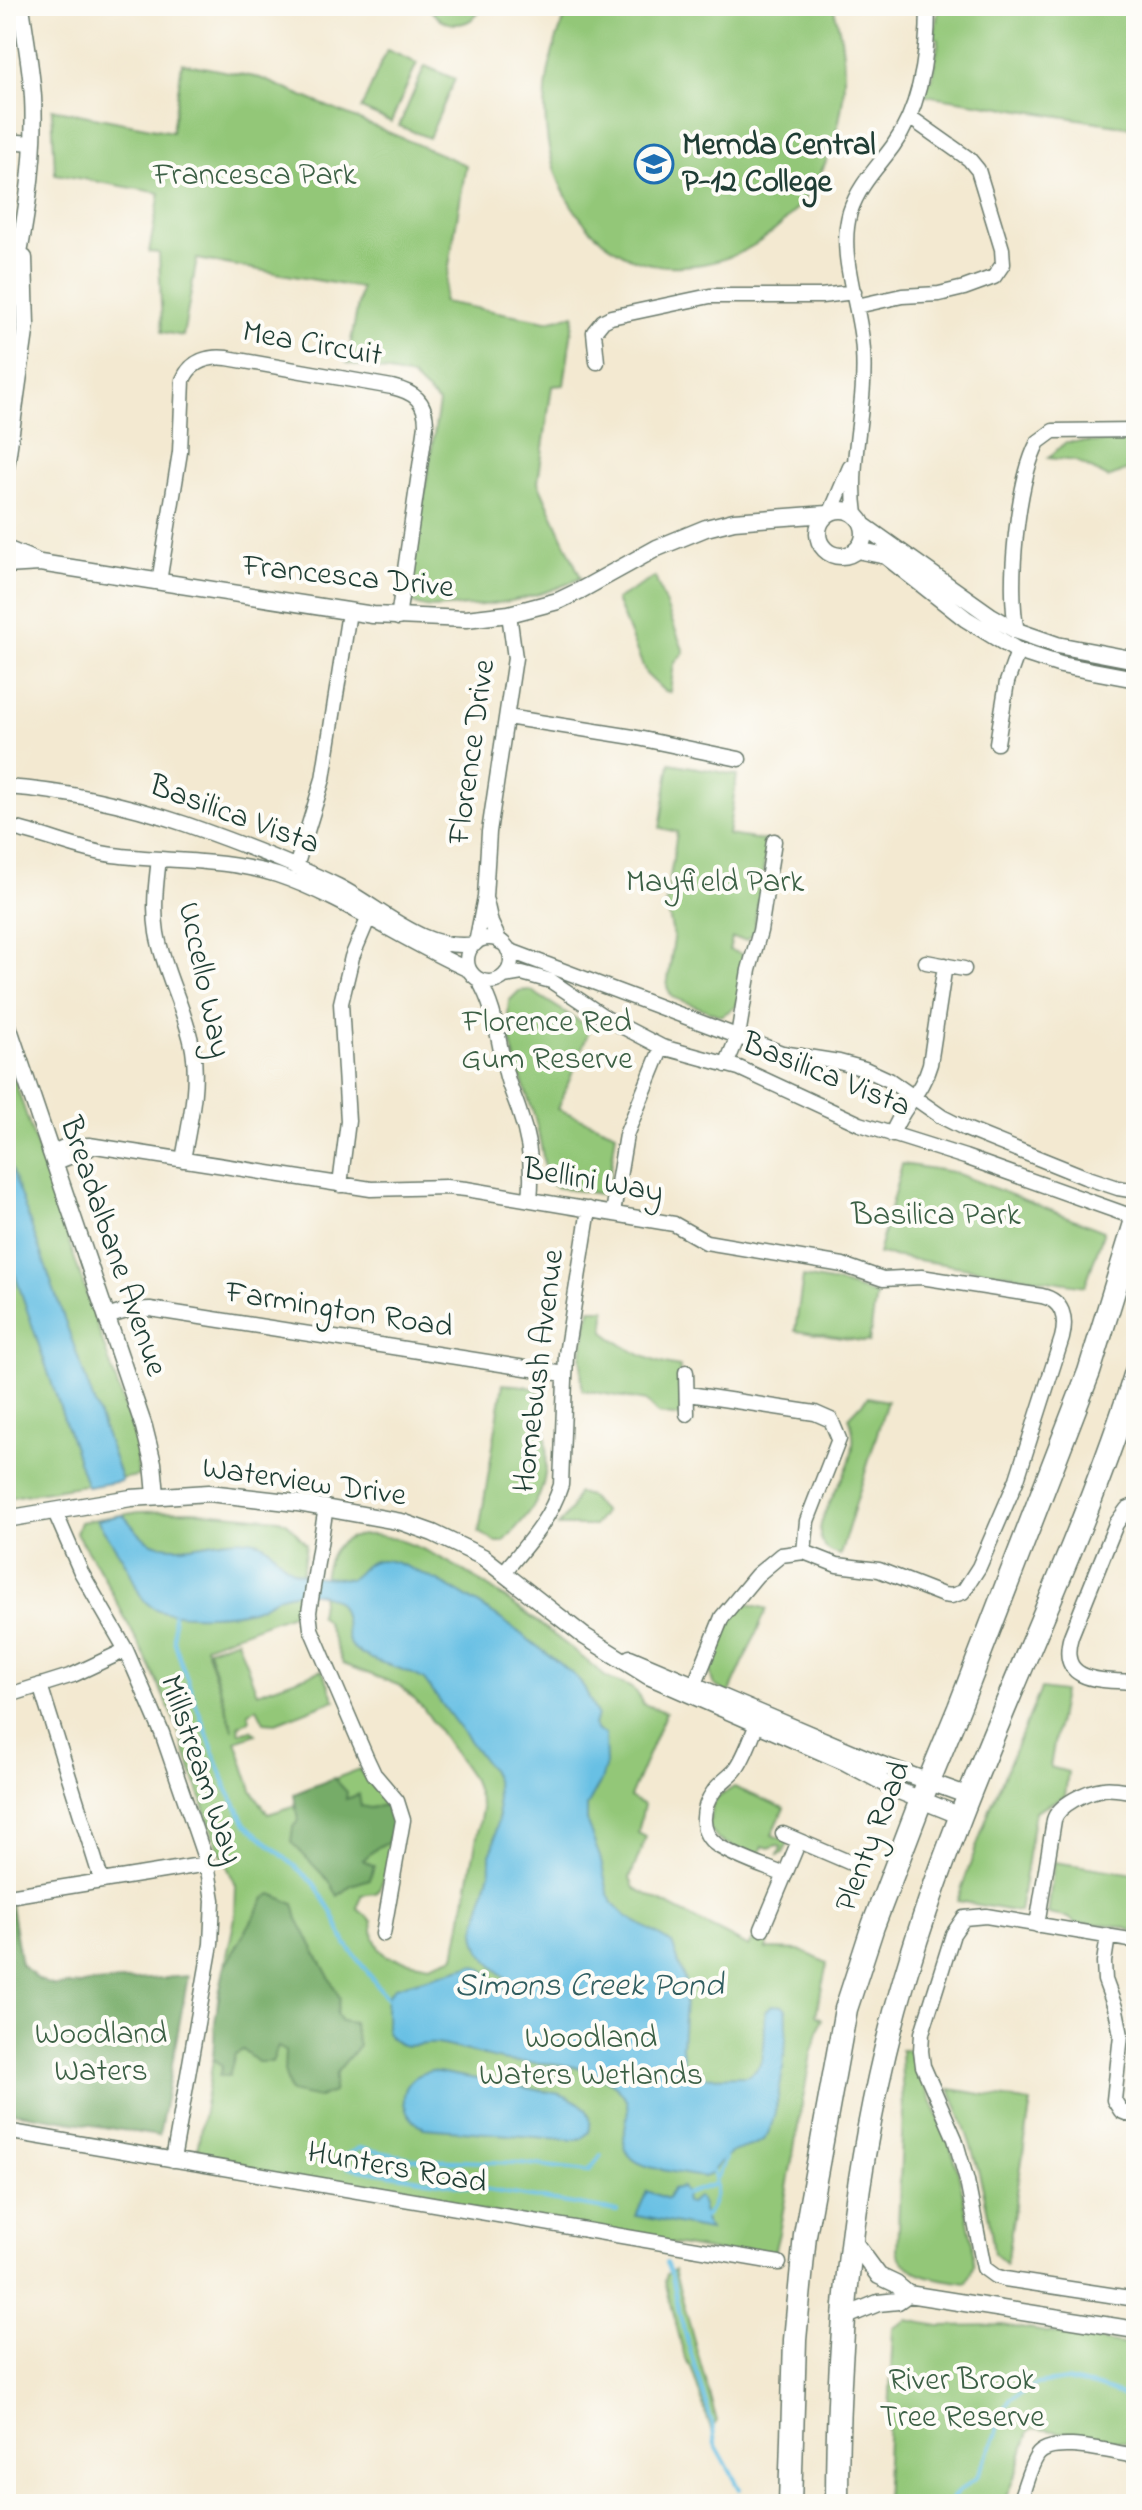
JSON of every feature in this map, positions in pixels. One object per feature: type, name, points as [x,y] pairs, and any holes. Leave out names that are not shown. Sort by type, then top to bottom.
[{"type":"highway","name":"Plenty Road","points":[[790,2504],[795,2340],[809,2203],[846,2009],[873,1926],[1089,1372],[1136,1219]]},
{"type":"highway","points":[[837,2504],[844,2317],[851,2238],[881,2069],[905,1977],[965,1806],[1074,1547],[1118,1430],[1136,1372]]},
{"type":"street","points":[[21,6],[33,98],[32,143],[28,190],[6,322],[26,325]]},
{"type":"street","points":[[854,456],[829,513],[819,526],[819,540],[828,552],[835,555],[843,556],[857,550],[864,539],[854,497],[854,456],[864,371],[846,229],[855,198],[911,118],[926,40],[928,6]]},
{"type":"street","points":[[597,362],[594,332],[611,317],[710,296],[856,299],[939,294],[994,277],[1003,264],[1002,249],[978,170],[969,159],[911,118]]},
{"type":"street","points":[[6,141],[32,143]]},
{"type":"street","points":[[6,467],[26,325],[26,279],[21,235]]},
{"type":"street","name":"Mea Circuit","points":[[159,582],[180,452],[183,380],[186,373],[202,360],[227,358],[392,387],[406,390],[419,399],[425,412],[426,425],[398,618]]},
{"type":"street","points":[[1017,631],[1012,596],[1018,523],[1034,448],[1041,437],[1053,431],[1136,430]]},
{"type":"street","points":[[829,513],[844,509],[991,616],[1017,631],[1057,645],[1136,660]]},
{"type":"street","name":"Francesca Drive","points":[[6,565],[40,563],[398,618],[466,619],[539,607],[581,590],[680,536],[734,521],[829,513]]},
{"type":"street","name":"Francesca Drive","points":[[775,519],[796,526],[819,540]]},
{"type":"street","name":"Francesca Drive","points":[[6,549],[40,563]]},
{"type":"street","points":[[857,550],[886,556],[966,619],[1018,651],[1061,665],[1136,679]]},
{"type":"street","points":[[991,616],[1002,609],[1012,596]]},
{"type":"street","points":[[296,867],[323,779],[349,612]]},
{"type":"street","name":"Florence Drive","points":[[476,943],[485,897],[489,832],[515,658],[509,614]]},
{"type":"street","points":[[997,743],[1007,682],[1018,651]]},
{"type":"street","points":[[507,717],[633,737],[739,759]]},
{"type":"street","name":"Basilica Vista","points":[[6,787],[50,790],[122,804],[185,824],[339,886],[428,938],[446,945],[476,943]]},
{"type":"street","name":"Basilica Vista","points":[[6,827],[67,846],[110,854],[241,865],[277,875],[314,890],[474,975]]},
{"type":"street","points":[[726,1065],[738,1036],[749,970],[760,931],[774,841]]},
{"type":"street","name":"Uccello Way","points":[[159,859],[155,906],[157,933],[188,1029],[195,1065],[194,1095],[183,1160]]},
{"type":"street","name":"Florence Drive","points":[[485,897],[491,923],[504,946]]},
{"type":"street","points":[[340,1185],[348,1121],[341,1003],[352,957],[368,919]]},
{"type":"street","points":[[496,1018],[504,977],[510,964],[504,946],[488,939],[476,943],[467,956],[474,975],[489,997],[496,1018],[502,1058],[521,1114],[531,1159],[530,1199]]},
{"type":"street","name":"Basilica Vista","points":[[504,946],[782,1053],[865,1069],[889,1080],[966,1129],[1085,1177],[1136,1191]]},
{"type":"street","points":[[926,962],[964,969]]},
{"type":"street","points":[[892,1135],[897,1121],[926,1080],[945,965]]},
{"type":"street","name":"Basilica Vista","points":[[504,977],[522,973],[551,981],[606,1018],[662,1047],[756,1074],[818,1106],[892,1135],[965,1157],[1136,1219]]},
{"type":"street","points":[[474,975],[491,982],[504,977]]},
{"type":"street","name":"Breadalbane Avenue","points":[[6,1020],[150,1448],[156,1495]]},
{"type":"street","points":[[613,1213],[626,1135],[662,1047]]},
{"type":"street","name":"Bellini Way","points":[[52,1158],[101,1146],[381,1190],[446,1187],[674,1224],[706,1242],[843,1265],[883,1279],[921,1277],[1042,1296],[1055,1301],[1063,1312],[1062,1338],[1017,1479],[974,1579],[963,1592],[943,1595],[879,1570],[837,1565],[804,1552]]},
{"type":"street","name":"Homebush Avenue","points":[[504,1572],[540,1528],[555,1505],[561,1485],[564,1374],[589,1209]]},
{"type":"street","name":"Farmington Road","points":[[106,1317],[130,1310],[150,1309],[564,1374]]},
{"type":"street","points":[[686,1372],[689,1394],[687,1414]]},
{"type":"street","points":[[689,1394],[815,1413],[831,1420],[838,1434],[838,1444],[807,1521],[804,1552],[790,1552],[772,1561],[722,1617],[692,1690]]},
{"type":"street","name":"Waterview Drive","points":[[6,1519],[131,1498],[209,1493],[326,1507],[402,1522],[478,1555],[605,1650],[648,1676],[692,1690],[760,1719],[845,1762],[965,1806]]},
{"type":"street","points":[[1136,1505],[1127,1509],[1116,1524],[1067,1653],[1069,1665],[1079,1674],[1097,1679],[1136,1682]]},
{"type":"street","points":[[326,1507],[309,1612],[311,1629],[374,1774],[397,1801],[402,1812],[383,1934]]},
{"type":"street","name":"Millstream Way","points":[[55,1512],[81,1572],[126,1650],[162,1733],[207,1864],[213,1900],[211,1944],[173,2160]]},
{"type":"street","points":[[6,1696],[73,1675],[126,1650]]},
{"type":"street","points":[[40,1685],[101,1879]]},
{"type":"street","points":[[760,1719],[737,1768],[721,1782],[707,1803],[705,1828],[718,1846],[785,1875]]},
{"type":"street","points":[[1037,1925],[1058,1811],[1099,1789],[1136,1792]]},
{"type":"street","points":[[783,1834],[851,1863]]},
{"type":"street","points":[[762,1929],[799,1841]]},
{"type":"street","points":[[15,1895],[207,1864]]},
{"type":"street","points":[[1136,1941],[986,1916],[969,1917],[960,1922],[953,1934],[922,2033],[921,2059],[960,2157],[984,2268],[1005,2279],[1136,2299]]},
{"type":"street","points":[[1108,1936],[1105,1980],[1121,2035],[1114,2100],[1121,2111],[1136,2117]]},
{"type":"street","name":"Hunters Road","points":[[6,2131],[779,2263]]},
{"type":"street","points":[[851,2238],[879,2276],[908,2294],[1136,2330]]},
{"type":"street","points":[[844,2317],[878,2303],[898,2301],[908,2294]]},
{"type":"street","points":[[1018,2504],[1037,2456],[1048,2446],[1063,2445],[1136,2456]]},
{"type":"green space","points":[[428,6],[483,6],[471,20],[456,24],[440,19]]},
{"type":"green space","points":[[571,6],[833,6],[844,69],[841,111],[821,172],[781,225],[746,250],[705,264],[682,266],[637,260],[594,233],[572,206],[557,175],[548,142],[545,107],[548,72],[557,38]]},
{"type":"green space","points":[[939,6],[1136,6],[1136,128],[925,95],[927,81],[932,79],[939,39],[934,36]]},
{"type":"green space","points":[[387,50],[417,63],[391,122],[361,109]]},
{"type":"green space","name":"Francesca Park","points":[[182,63],[260,78],[466,165],[443,302],[547,321],[574,315],[564,385],[552,386],[538,482],[581,578],[549,591],[499,603],[434,608],[412,602],[409,590],[439,403],[412,377],[347,363],[361,288],[197,259],[183,336],[162,332],[159,253],[149,252],[160,193],[55,174],[52,109],[172,132]]},
{"type":"green space","points":[[425,66],[455,79],[429,138],[399,126]]},
{"type":"green space","points":[[1066,442],[1136,442],[1136,467],[1108,478],[1076,461],[1048,458]]},
{"type":"green space","points":[[655,577],[684,652],[674,664],[670,692],[664,691],[646,674],[616,600]]},
{"type":"green space","name":"Mayfield Park","points":[[670,763],[737,775],[728,835],[768,841],[753,934],[746,940],[732,938],[729,950],[742,954],[745,959],[737,1006],[721,1016],[672,997],[667,987],[674,938],[666,903],[677,832],[660,828]]},
{"type":"green space","name":"Florence Red Gum Reserve","points":[[530,990],[590,1028],[558,1109],[616,1133],[607,1195],[555,1187],[547,1181],[535,1120],[509,1030],[509,1001],[519,991]]},
{"type":"green space","points":[[6,1055],[136,1441],[138,1476],[6,1498]]},
{"type":"green space","name":"Basilica Park","points":[[902,1164],[953,1172],[1104,1231],[1085,1286],[878,1254]]},
{"type":"green space","points":[[803,1277],[842,1284],[876,1295],[869,1342],[795,1331]]},
{"type":"green space","points":[[590,1309],[605,1309],[604,1332],[622,1344],[649,1359],[680,1367],[680,1417],[658,1414],[646,1401],[582,1390],[581,1357]]},
{"type":"green space","points":[[503,1384],[533,1388],[545,1400],[546,1461],[543,1485],[536,1503],[504,1542],[496,1542],[479,1532]]},
{"type":"green space","points":[[868,1397],[887,1401],[840,1555],[827,1549],[821,1539],[820,1527],[852,1455],[849,1417]]},
{"type":"green space","points":[[577,1493],[589,1496],[604,1512],[594,1526],[558,1526],[571,1509]]},
{"type":"green space","name":"Woodland Waters Wetlands","points":[[192,1511],[279,1519],[288,1523],[306,1544],[297,1612],[205,1646],[233,1730],[208,1649],[237,1639],[257,1693],[322,1670],[335,1700],[276,1723],[264,1722],[257,1708],[248,1712],[250,1720],[238,1726],[240,1733],[252,1730],[256,1734],[236,1741],[252,1790],[268,1814],[297,1805],[294,1794],[360,1769],[384,1798],[392,1822],[388,1863],[381,1886],[376,1893],[361,1895],[358,1909],[372,1921],[374,1938],[387,1957],[430,1965],[455,1956],[482,1809],[473,1780],[423,1708],[398,1685],[343,1664],[326,1622],[319,1615],[328,1560],[337,1546],[361,1535],[393,1538],[429,1552],[506,1599],[604,1676],[632,1688],[643,1704],[666,1712],[630,1797],[644,1805],[638,1833],[646,1837],[630,1878],[634,1888],[749,1947],[757,1932],[770,1938],[766,1949],[800,1950],[827,1963],[816,2015],[822,2019],[811,2054],[772,2261],[195,2162],[213,2059],[218,1998],[235,1918],[236,1886],[216,1842],[175,1722],[151,1668],[101,1572],[76,1533],[80,1522],[139,1512]]},
{"type":"green space","points":[[745,1603],[767,1609],[729,1694],[714,1685],[711,1664],[719,1642]]},
{"type":"green space","points":[[1041,1689],[1063,1692],[1050,1767],[1068,1772],[1065,1796],[1035,1811],[1019,1912],[957,1901],[991,1806]]},
{"type":"green space","points":[[334,1778],[347,1792],[346,1799],[359,1794],[361,1806],[370,1808],[390,1804],[395,1824],[387,1844],[379,1846],[363,1860],[374,1866],[370,1879],[351,1885],[338,1896],[329,1881],[291,1842],[293,1827],[298,1821],[294,1794]]},
{"type":"green space","points":[[734,1787],[784,1808],[772,1835],[789,1842],[783,1853],[778,1855],[781,1847],[777,1845],[769,1848],[763,1846],[758,1857],[718,1840],[709,1827],[712,1805]]},
{"type":"green space","points":[[1054,1862],[1136,1874],[1136,1932],[1113,1925],[1075,1923],[1069,1918],[1048,1914]]},
{"type":"green space","points":[[272,1894],[294,1904],[298,1919],[340,1998],[336,2014],[341,2021],[353,2023],[359,2045],[336,2073],[333,2092],[318,2098],[290,2092],[284,2071],[285,2051],[278,2047],[272,2062],[258,2062],[243,2050],[235,2054],[229,2076],[219,2076],[222,2066],[213,2059],[215,2022],[224,1968],[265,1898]]},
{"type":"green space","name":"Woodland Waters","points":[[6,1899],[11,1906],[21,1964],[39,1980],[55,1986],[188,1976],[159,2136],[6,2111]]},
{"type":"green space","points":[[901,2050],[914,2050],[916,2065],[948,2139],[958,2171],[972,2240],[974,2265],[967,2283],[917,2272],[908,2267],[897,2251],[903,2112]]},
{"type":"green space","points":[[950,2089],[1031,2102],[1006,2264],[994,2254],[978,2170]]},
{"type":"green space","points":[[674,2270],[717,2421],[711,2429],[691,2367],[685,2359],[665,2281],[667,2274]]},
{"type":"green space","name":"River Brook Tree Reserve","points":[[907,2320],[939,2326],[1002,2325],[1136,2346],[1136,2444],[1034,2428],[1029,2431],[1003,2504],[885,2504],[893,2328]]},
{"type":"water","points":[[6,1155],[122,1481],[87,1487],[6,1248]]},
{"type":"water","name":"Simons Creek Pond","points":[[123,1515],[150,1542],[176,1547],[242,1539],[255,1541],[266,1546],[289,1568],[307,1575],[350,1579],[370,1562],[386,1560],[398,1563],[442,1583],[482,1607],[575,1676],[584,1687],[597,1715],[594,1725],[597,1731],[605,1734],[606,1764],[601,1781],[587,1806],[587,1823],[613,1903],[626,1916],[672,1943],[686,1985],[682,2047],[684,2064],[690,2073],[699,2077],[747,2076],[755,2071],[763,2057],[766,2011],[772,2005],[786,2009],[782,2075],[770,2129],[765,2138],[731,2153],[710,2175],[704,2177],[656,2169],[633,2159],[625,2148],[626,2101],[619,2089],[603,2078],[566,2065],[507,2061],[445,2045],[406,2046],[395,2042],[386,2029],[386,2002],[395,1987],[473,1965],[482,1969],[503,1989],[507,1987],[507,1979],[481,1951],[475,1930],[490,1871],[490,1854],[498,1818],[496,1783],[490,1769],[424,1680],[366,1656],[350,1645],[342,1608],[328,1596],[303,1592],[287,1594],[254,1609],[217,1615],[187,1615],[152,1607],[140,1594],[127,1566],[97,1520]]},
{"type":"water","points":[[432,2071],[560,2094],[584,2107],[590,2117],[589,2132],[582,2139],[573,2140],[424,2128],[408,2113],[404,2096],[412,2080]]},
{"type":"water","points":[[682,2187],[686,2194],[685,2203],[690,2204],[698,2197],[709,2230],[636,2216],[647,2191],[667,2199],[673,2189]]},
{"type":"waterway","points":[[173,1615],[174,1640],[182,1665],[226,1786],[246,1824],[314,1883],[332,1912],[346,1944],[387,1998]]},
{"type":"waterway","points":[[601,2155],[589,2171],[521,2163],[421,2160],[359,2148],[346,2155],[347,2167],[617,2211]]},
{"type":"waterway","points":[[718,2177],[725,2158]]},
{"type":"waterway","points":[[704,2217],[715,2196],[713,2172]]},
{"type":"waterway","points":[[686,2194],[715,2184]]},
{"type":"waterway","points":[[666,2263],[712,2423],[715,2444],[740,2489]]},
{"type":"waterway","points":[[948,2504],[977,2477],[997,2433],[998,2417],[1011,2399],[1037,2384],[1066,2380],[1136,2400]]},
{"type":"place","name":"Mernda Central P-12 College","points":[[654,164]]}]
